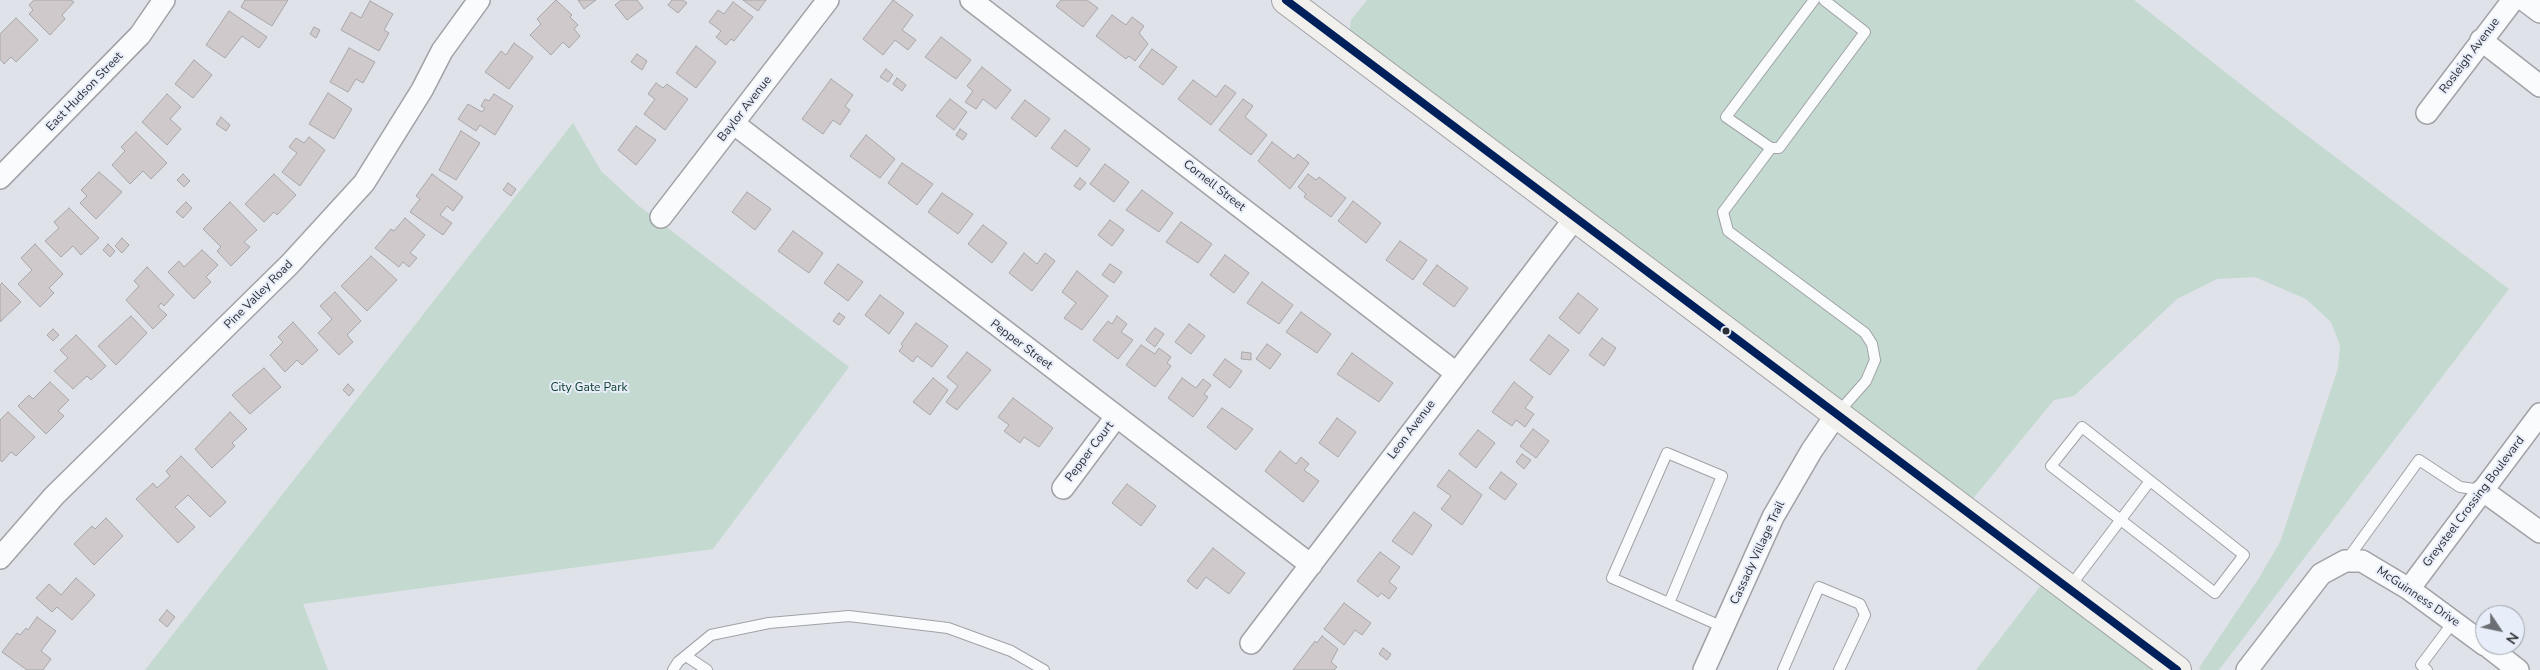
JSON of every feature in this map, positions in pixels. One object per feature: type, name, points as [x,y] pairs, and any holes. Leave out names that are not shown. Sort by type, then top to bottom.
[{"type":"main road","points":[[1286,0],[2176,670]]},
{"type":"street","name":"East Hudson Street","points":[[0,178],[140,35],[164,0]]},
{"type":"street","name":"Pine Valley Road","points":[[0,558],[54,496],[290,264],[364,183],[422,90],[442,51],[479,0]]},
{"type":"street","name":"Baylor Avenue","points":[[661,217],[828,0]]},
{"type":"street","name":"Cornell Street","points":[[972,0],[1456,373]]},
{"type":"street","name":"Rosleigh Avenue","points":[[2427,113],[2513,0]]},
{"type":"street","points":[[2524,0],[2540,12]]},
{"type":"street","points":[[2481,40],[2540,86]]},
{"type":"street","name":"Pepper Street","points":[[733,123],[1311,565]]},
{"type":"street","name":"Leon Avenue","points":[[1251,643],[1575,218]]},
{"type":"street","name":"Greysteel Crossing Boulevard","points":[[2409,589],[2540,414]]},
{"type":"street","name":"Cassady Village Trail","points":[[1704,670],[1773,517],[1812,450],[1836,415]]},
{"type":"street","name":"Pepper Court","points":[[1063,488],[1116,417]]},
{"type":"street","points":[[2482,490],[2540,532]]},
{"type":"street","points":[[2247,670],[2321,574],[2345,561]]},
{"type":"street","name":"McGuinness Drive","points":[[2345,561],[2362,562],[2409,589],[2475,637]]},
{"type":"street","name":"McGuinness Drive","points":[[2498,655],[2518,670]]},
{"type":"lane","points":[[1814,0],[1726,117],[1771,148],[1779,148],[1865,32],[1824,0]]},
{"type":"lane","points":[[1771,148],[1723,212],[1728,231],[1865,333],[1872,344],[1875,360],[1866,381],[1836,415]]},
{"type":"lane","points":[[2082,428],[2150,480],[2244,555],[2215,593],[2051,466],[2082,428]]},
{"type":"lane","points":[[1669,603],[1722,476],[1667,453],[1612,578],[1669,603],[1724,627]]},
{"type":"lane","points":[[2345,561],[2419,460],[2460,487],[2482,490]]},
{"type":"lane","points":[[2069,589],[2150,480]]},
{"type":"lane","points":[[1783,670],[1820,587],[1860,604],[1865,614],[1839,670]]},
{"type":"lane","points":[[674,670],[686,656],[710,635],[769,623],[849,616],[948,628],[1011,651],[1044,670]]},
{"type":"lane","points":[[2427,670],[2421,665],[2454,621]]},
{"type":"lane","points":[[686,656],[707,670]]},
{"type":"green space","points":[[1367,0],[2134,0],[2276,112],[2509,289],[2219,670],[2201,670],[2199,668],[2259,578],[2280,542],[2338,368],[2340,346],[2331,322],[2306,299],[2255,277],[2217,279],[2177,299],[2074,396],[2054,400],[1971,501],[1349,35],[1351,20]]},
{"type":"green space","name":"City Gate Park","points":[[573,123],[601,171],[639,206],[849,367],[713,549],[303,604],[328,670],[145,670]]},
{"type":"green space","points":[[2045,580],[2167,670],[1976,670]]},
{"type":"building","points":[[34,0],[71,0],[74,2],[62,15],[65,19],[50,35],[29,14],[33,10],[29,5]]},
{"type":"building","points":[[245,0],[288,0],[272,26],[241,7]]},
{"type":"building","points":[[556,0],[572,15],[570,17],[578,25],[574,29],[580,36],[569,48],[563,42],[551,55],[530,35],[541,24],[537,19]]},
{"type":"building","points":[[578,0],[596,0],[584,9]]},
{"type":"building","points":[[621,0],[637,0],[643,8],[627,20],[615,5]]},
{"type":"building","points":[[672,0],[683,0],[687,3],[678,13],[668,5]]},
{"type":"building","points":[[743,0],[766,0],[758,11]]},
{"type":"building","points":[[893,0],[913,15],[902,30],[916,40],[908,50],[895,40],[883,55],[863,39]]},
{"type":"building","points":[[1061,0],[1087,0],[1098,8],[1083,27],[1056,6]]},
{"type":"building","points":[[370,1],[393,14],[384,30],[389,33],[379,51],[341,30],[351,12],[361,18]]},
{"type":"building","points":[[733,2],[753,17],[734,41],[731,39],[726,45],[716,37],[721,31],[709,22],[718,10],[724,14]]},
{"type":"building","points":[[229,11],[267,37],[259,48],[242,36],[225,58],[206,45]]},
{"type":"building","points":[[1112,15],[1126,25],[1132,17],[1144,26],[1139,33],[1148,44],[1135,61],[1129,56],[1126,59],[1096,36]]},
{"type":"building","points":[[16,18],[38,40],[16,62],[11,57],[4,64],[0,59],[0,34]]},
{"type":"building","points":[[314,27],[320,30],[316,38],[310,34]]},
{"type":"building","points":[[941,37],[971,60],[956,79],[925,57]]},
{"type":"building","points":[[514,43],[533,57],[509,89],[485,72],[501,51],[506,55]]},
{"type":"building","points":[[696,46],[716,62],[696,88],[676,73]]},
{"type":"building","points":[[349,48],[375,62],[363,83],[356,79],[348,92],[330,82]]},
{"type":"building","points":[[1152,49],[1177,67],[1163,85],[1139,67]]},
{"type":"building","points":[[637,54],[647,61],[642,70],[631,62]]},
{"type":"building","points":[[194,60],[212,75],[193,98],[175,84]]},
{"type":"building","points":[[982,67],[1011,90],[996,109],[983,99],[976,109],[965,102],[973,91],[967,86]]},
{"type":"building","points":[[886,69],[893,75],[888,82],[880,77]]},
{"type":"building","points":[[897,78],[906,85],[902,91],[893,84]]},
{"type":"building","points":[[831,79],[853,95],[845,106],[850,110],[840,125],[833,120],[823,134],[802,119]]},
{"type":"building","points":[[1193,80],[1216,97],[1225,85],[1236,93],[1211,125],[1178,99]]},
{"type":"building","points":[[656,83],[663,88],[667,84],[688,99],[665,130],[644,114],[655,99],[648,94]]},
{"type":"building","points":[[328,93],[352,109],[334,139],[309,124]]},
{"type":"building","points":[[167,94],[181,107],[170,119],[181,129],[167,145],[142,122]]},
{"type":"building","points":[[494,94],[513,106],[495,135],[480,125],[476,131],[458,119],[468,104],[482,112],[485,108],[481,106],[485,99],[489,101]]},
{"type":"building","points":[[950,99],[967,112],[954,130],[936,116]]},
{"type":"building","points":[[1243,99],[1253,106],[1245,117],[1267,135],[1251,155],[1219,130]]},
{"type":"building","points":[[1025,100],[1050,119],[1036,137],[1011,118]]},
{"type":"building","points":[[221,117],[230,125],[226,131],[216,124]]},
{"type":"building","points":[[636,126],[656,140],[636,165],[618,150]]},
{"type":"building","points":[[960,129],[967,134],[963,140],[956,135]]},
{"type":"building","points":[[1065,130],[1090,149],[1077,167],[1051,148]]},
{"type":"building","points":[[461,131],[480,143],[456,180],[439,170]]},
{"type":"building","points":[[136,132],[167,163],[151,179],[143,171],[130,184],[112,165],[125,151],[121,147]]},
{"type":"building","points":[[866,135],[895,159],[880,178],[850,156]]},
{"type":"building","points":[[309,137],[325,150],[300,186],[282,172],[297,153],[289,147],[296,138],[304,143]]},
{"type":"building","points":[[1272,142],[1294,159],[1298,154],[1309,163],[1290,189],[1258,161]]},
{"type":"building","points":[[902,163],[933,184],[917,205],[888,183]]},
{"type":"building","points":[[1105,164],[1129,182],[1114,202],[1090,184]]},
{"type":"building","points":[[99,172],[122,192],[96,219],[80,203],[87,196],[81,190]]},
{"type":"building","points":[[183,174],[190,181],[184,187],[177,180]]},
{"type":"building","points":[[274,174],[296,195],[277,215],[274,212],[264,222],[245,204]]},
{"type":"building","points":[[432,174],[463,197],[453,211],[447,206],[440,215],[452,223],[443,235],[410,212],[420,199],[416,196]]},
{"type":"building","points":[[1308,174],[1316,180],[1319,177],[1346,198],[1331,217],[1304,197],[1306,194],[1298,187]]},
{"type":"building","points":[[1080,178],[1086,183],[1080,190],[1074,186]]},
{"type":"building","points":[[508,183],[516,189],[511,196],[503,190]]},
{"type":"building","points":[[1142,190],[1173,213],[1159,232],[1126,210]]},
{"type":"building","points":[[747,192],[771,209],[755,230],[732,212]]},
{"type":"building","points":[[942,193],[973,214],[958,234],[928,212]]},
{"type":"building","points":[[1353,201],[1381,223],[1366,243],[1338,221]]},
{"type":"building","points":[[186,202],[192,208],[183,218],[176,212]]},
{"type":"building","points":[[230,202],[257,230],[244,242],[250,247],[231,266],[217,251],[221,247],[203,229]]},
{"type":"building","points":[[69,208],[99,238],[81,255],[73,246],[61,257],[45,241],[59,228],[54,222]]},
{"type":"building","points":[[405,218],[425,235],[410,253],[417,258],[409,267],[403,262],[399,267],[375,248],[391,229],[394,231]]},
{"type":"building","points":[[1110,220],[1124,230],[1112,246],[1098,235]]},
{"type":"building","points":[[1181,222],[1212,244],[1198,263],[1166,242]]},
{"type":"building","points":[[983,225],[1007,243],[992,263],[968,244]]},
{"type":"building","points":[[793,231],[823,253],[809,273],[778,251]]},
{"type":"building","points":[[122,238],[129,245],[122,253],[115,246]]},
{"type":"building","points":[[1400,241],[1427,260],[1413,280],[1386,260]]},
{"type":"building","points":[[35,244],[63,274],[49,288],[54,293],[40,307],[18,284],[32,270],[21,258]]},
{"type":"building","points":[[108,244],[115,251],[110,257],[103,250]]},
{"type":"building","points":[[202,250],[218,265],[206,277],[211,282],[194,299],[168,272],[179,261],[184,267]]},
{"type":"building","points":[[1024,253],[1037,264],[1045,253],[1055,261],[1032,291],[1009,273]]},
{"type":"building","points":[[1225,255],[1249,273],[1234,293],[1210,275]]},
{"type":"building","points":[[371,256],[397,280],[367,311],[341,286]]},
{"type":"building","points":[[838,264],[863,282],[848,301],[824,283]]},
{"type":"building","points":[[1110,264],[1122,272],[1114,283],[1102,275]]},
{"type":"building","points":[[1437,265],[1468,288],[1454,307],[1423,284]]},
{"type":"building","points":[[147,267],[174,295],[164,306],[161,303],[158,307],[167,315],[153,329],[126,300],[139,286],[134,281]]},
{"type":"building","points":[[1077,271],[1108,296],[1082,330],[1064,318],[1076,303],[1062,292]]},
{"type":"building","points":[[1262,282],[1293,305],[1279,324],[1247,303]]},
{"type":"building","points":[[2,283],[21,302],[0,322],[0,285]]},
{"type":"building","points":[[335,292],[361,321],[347,335],[353,342],[339,355],[318,333],[332,319],[320,306]]},
{"type":"building","points":[[1578,293],[1598,309],[1579,334],[1559,318]]},
{"type":"building","points":[[880,295],[904,313],[889,334],[865,315]]},
{"type":"building","points":[[1301,312],[1331,334],[1317,353],[1286,332]]},
{"type":"building","points":[[839,313],[845,317],[839,325],[833,321]]},
{"type":"building","points":[[131,316],[147,333],[116,365],[98,346]]},
{"type":"building","points":[[1117,316],[1127,324],[1121,332],[1133,340],[1118,359],[1093,340],[1108,321],[1112,324]]},
{"type":"building","points":[[293,322],[318,350],[302,365],[297,360],[285,372],[270,355],[283,342],[278,337]]},
{"type":"building","points":[[916,323],[948,346],[932,367],[917,356],[913,362],[899,351],[903,346],[901,344]]},
{"type":"building","points":[[1189,324],[1205,336],[1191,354],[1175,342]]},
{"type":"building","points":[[1155,328],[1164,334],[1155,347],[1146,340]]},
{"type":"building","points":[[53,329],[59,335],[53,341],[47,335]]},
{"type":"building","points":[[76,335],[106,366],[91,380],[87,376],[73,389],[54,371],[68,358],[60,350]]},
{"type":"building","points":[[1549,335],[1569,350],[1550,375],[1530,360]]},
{"type":"building","points":[[1602,338],[1616,348],[1604,366],[1589,355]]},
{"type":"building","points":[[1267,344],[1281,354],[1270,369],[1256,359]]},
{"type":"building","points":[[1141,345],[1155,354],[1159,348],[1171,357],[1167,363],[1171,366],[1155,387],[1126,365]]},
{"type":"building","points":[[967,352],[991,370],[957,410],[946,402],[958,386],[947,377]]},
{"type":"building","points":[[1242,352],[1251,353],[1251,360],[1241,359]]},
{"type":"building","points":[[1352,353],[1393,383],[1379,402],[1337,374]]},
{"type":"building","points":[[1225,359],[1242,371],[1230,388],[1213,375]]},
{"type":"building","points":[[264,368],[281,387],[250,414],[232,395]]},
{"type":"building","points":[[933,378],[948,390],[930,415],[913,402]]},
{"type":"building","points":[[1182,378],[1196,388],[1203,379],[1211,385],[1204,394],[1208,397],[1193,417],[1168,398]]},
{"type":"building","points":[[50,382],[69,400],[58,411],[64,416],[46,434],[18,406],[29,395],[33,399]]},
{"type":"building","points":[[1514,382],[1533,397],[1525,408],[1534,414],[1525,427],[1516,420],[1512,426],[1492,412]]},
{"type":"building","points":[[348,384],[354,390],[349,396],[343,390]]},
{"type":"building","points":[[1013,398],[1053,428],[1039,447],[1024,437],[1020,443],[1004,431],[1009,425],[998,417]]},
{"type":"building","points":[[1222,408],[1253,429],[1236,450],[1207,427]]},
{"type":"building","points":[[8,412],[35,437],[16,456],[11,452],[2,462],[0,460],[0,420]]},
{"type":"building","points":[[230,412],[247,429],[232,443],[235,446],[212,468],[195,449]]},
{"type":"building","points":[[1337,418],[1356,432],[1338,457],[1319,443]]},
{"type":"building","points":[[1533,429],[1549,441],[1536,458],[1520,446]]},
{"type":"building","points":[[1478,430],[1495,443],[1476,468],[1459,454]]},
{"type":"building","points":[[1280,451],[1296,464],[1301,457],[1309,464],[1304,470],[1319,481],[1303,502],[1265,471]]},
{"type":"building","points":[[1522,454],[1531,460],[1524,469],[1516,462]]},
{"type":"building","points":[[181,456],[226,502],[210,517],[188,495],[175,507],[195,527],[178,543],[136,499],[153,483],[157,488],[170,476],[166,471]]},
{"type":"building","points":[[1449,470],[1482,495],[1462,525],[1441,509],[1451,496],[1437,486]]},
{"type":"building","points":[[1501,472],[1517,484],[1505,500],[1489,488]]},
{"type":"building","points":[[1127,484],[1156,506],[1141,526],[1112,503]]},
{"type":"building","points":[[1414,512],[1432,525],[1412,555],[1392,541]]},
{"type":"building","points":[[106,518],[123,536],[94,565],[74,544],[92,526],[95,529]]},
{"type":"building","points":[[1213,548],[1245,573],[1229,594],[1206,577],[1197,589],[1187,581]]},
{"type":"building","points":[[1380,552],[1400,567],[1389,582],[1397,588],[1389,599],[1381,593],[1378,597],[1357,581]]},
{"type":"building","points":[[76,578],[95,595],[72,620],[57,607],[52,612],[36,598],[49,584],[61,595]]},
{"type":"building","points":[[1344,603],[1371,623],[1362,635],[1355,630],[1344,645],[1324,629]]},
{"type":"building","points":[[167,610],[175,617],[167,627],[159,620]]},
{"type":"building","points":[[37,617],[56,631],[41,651],[51,659],[43,670],[27,670],[2,652],[17,633],[20,635],[26,628],[28,630]]},
{"type":"building","points":[[1322,636],[1338,649],[1331,662],[1337,667],[1334,670],[1293,670],[1315,641],[1317,643]]},
{"type":"building","points":[[1383,648],[1391,654],[1387,660],[1379,654]]},
{"type":"transit line","points":[[1286,0],[2177,670]]}]
